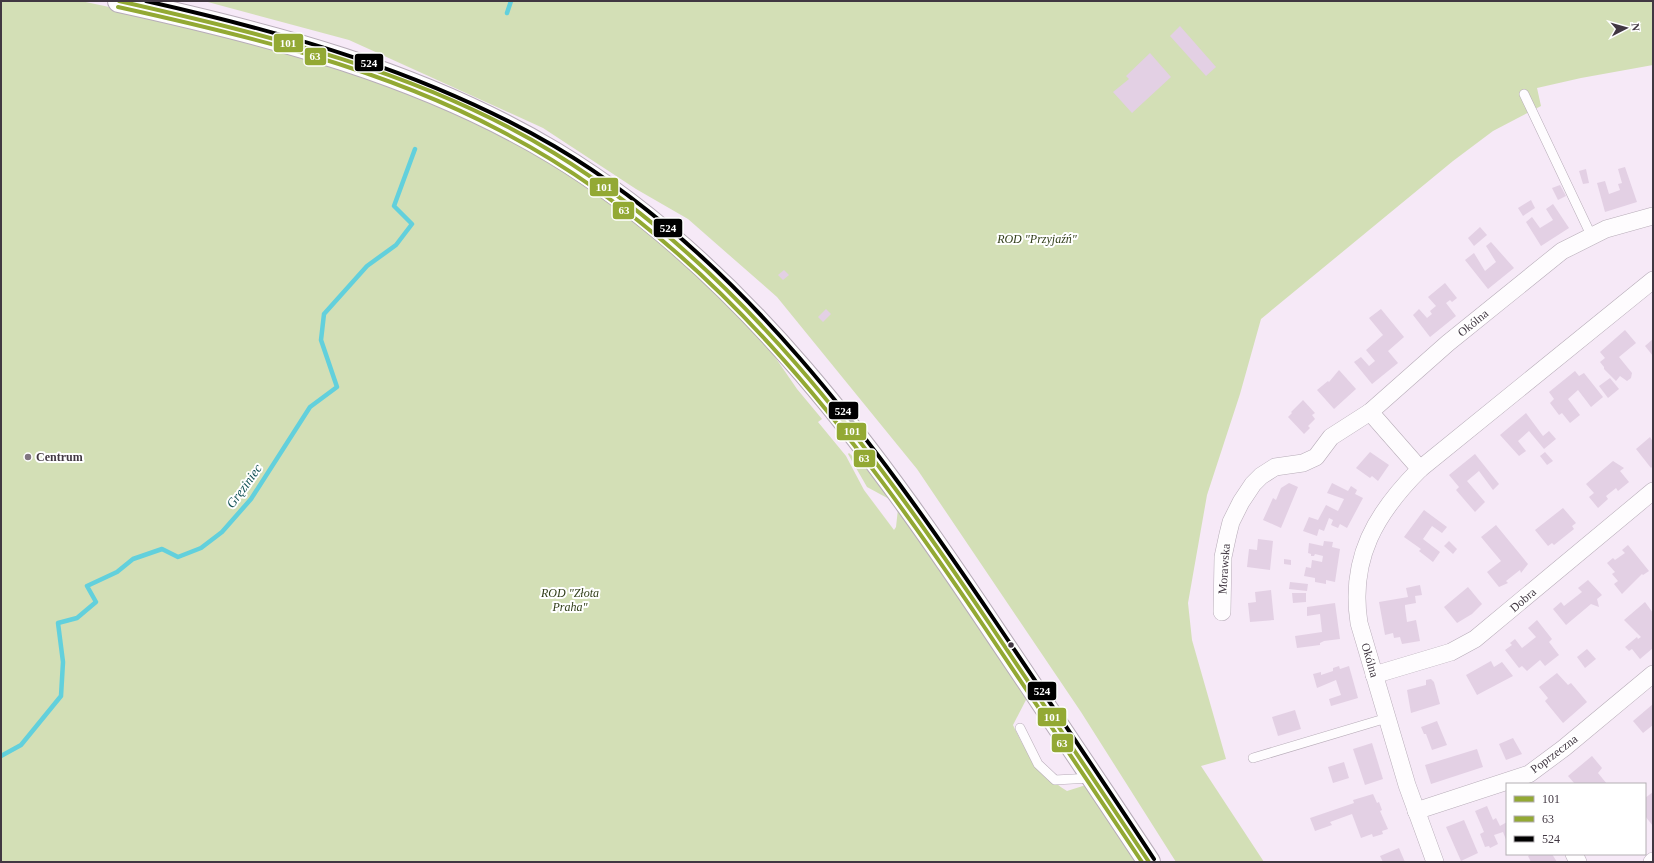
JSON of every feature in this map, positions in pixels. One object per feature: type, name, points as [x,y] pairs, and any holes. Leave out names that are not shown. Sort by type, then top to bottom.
[{"type":"street","points":[[119,1],[214,21],[272,37],[346,60],[400,80],[488,119],[552,152],[619,195],[654,222],[717,278],[756,318],[862,444],[925,530],[1149,862]]},
{"type":"street","name":"Okólna","points":[[1370,412],[1448,343],[1546,263],[1591,235],[1625,223],[1653,216]]},
{"type":"street","name":"Okólna","points":[[1435,862],[1416,811],[1387,718],[1374,675],[1357,606],[1359,564],[1367,541],[1378,520],[1400,490],[1420,469],[1653,280]]},
{"type":"street","points":[[1370,412],[1420,469]]},
{"type":"street","name":"Morawska","points":[[1222,612],[1225,546],[1234,516],[1250,489],[1261,476],[1276,467],[1303,463],[1316,457],[1331,437],[1370,412]]},
{"type":"street","name":"Dobra","points":[[1374,675],[1452,652],[1475,639],[1653,491]]},
{"type":"street","name":"Poprzeczna","points":[[1518,783],[1532,779],[1564,748],[1653,674]]},
{"type":"street","name":"Poprzeczna","points":[[1416,811],[1506,786]]},
{"type":"lane","points":[[1524,94],[1591,235]]},
{"type":"lane","points":[[1253,758],[1387,718]]},
{"type":"lane","points":[[1020,728],[1038,764],[1055,780],[1093,778]]},
{"type":"green space","name":"ROD \"Złota Praha\"","points":[[1,1],[81,1],[213,29],[412,93],[547,158],[650,229],[760,335],[797,389],[822,419],[818,422],[846,456],[864,490],[894,530],[896,527],[898,509],[1028,696],[1013,725],[1034,762],[1048,777],[1067,791],[1086,785],[1138,862],[1,862]]},
{"type":"green space","name":"ROD \"Przyjaźń\"","points":[[204,1],[1653,1],[1653,65],[1581,78],[1537,88],[1541,106],[1493,131],[1453,161],[1261,319],[1240,394],[1207,495],[1188,603],[1192,640],[1226,759],[1201,766],[1264,862],[1176,862],[1081,712],[917,469],[777,297],[688,219],[636,189],[543,128],[349,40]]},
{"type":"green space","points":[[849,453],[885,487],[891,500],[867,487],[848,454]]},
{"type":"building","points":[[1180,26],[1216,67],[1206,76],[1170,36]]},
{"type":"building","points":[[1150,53],[1171,77],[1132,113],[1113,92],[1129,79],[1126,76]]},
{"type":"building","points":[[1625,167],[1637,202],[1605,212],[1597,183],[1605,181],[1609,194],[1620,190],[1618,184],[1622,183],[1618,169]]},
{"type":"building","points":[[1586,169],[1589,183],[1583,184],[1579,171]]},
{"type":"building","points":[[1560,185],[1566,196],[1558,200],[1552,188]]},
{"type":"building","points":[[1531,200],[1535,208],[1523,216],[1518,208]]},
{"type":"building","points":[[1553,204],[1569,228],[1541,246],[1526,222],[1532,217],[1540,228],[1553,220],[1546,209]]},
{"type":"building","points":[[1480,227],[1487,235],[1474,246],[1468,238]]},
{"type":"building","points":[[1491,242],[1514,268],[1488,289],[1465,260],[1474,253],[1485,271],[1496,262],[1486,246]]},
{"type":"building","points":[[784,270],[789,275],[783,280],[778,275]]},
{"type":"building","points":[[1445,283],[1457,298],[1452,302],[1450,300],[1446,303],[1456,316],[1430,337],[1413,315],[1419,309],[1427,318],[1432,314],[1430,311],[1436,306],[1428,297]]},
{"type":"building","points":[[826,309],[831,314],[823,322],[818,317]]},
{"type":"building","points":[[1381,309],[1404,337],[1388,351],[1398,363],[1372,384],[1354,362],[1361,357],[1369,366],[1375,361],[1366,350],[1383,335],[1369,318]]},
{"type":"building","points":[[1625,330],[1636,343],[1619,357],[1632,373],[1631,378],[1627,381],[1620,376],[1616,381],[1604,369],[1600,362],[1605,358],[1600,352]]},
{"type":"building","points":[[1653,339],[1653,356],[1645,346]]},
{"type":"building","points":[[1339,370],[1356,389],[1334,409],[1317,390],[1328,381],[1329,382]]},
{"type":"building","points":[[1575,371],[1579,376],[1584,373],[1603,397],[1591,407],[1578,390],[1568,399],[1580,415],[1570,423],[1562,413],[1559,415],[1550,403],[1554,399],[1549,392]]},
{"type":"building","points":[[1610,378],[1619,389],[1608,398],[1599,386]]},
{"type":"building","points":[[1303,400],[1315,413],[1312,415],[1315,419],[1308,426],[1310,428],[1304,434],[1288,417]]},
{"type":"building","points":[[1526,413],[1543,436],[1549,431],[1556,439],[1544,449],[1529,431],[1518,441],[1526,451],[1519,456],[1500,435]]},
{"type":"building","points":[[1650,437],[1653,442],[1653,466],[1651,468],[1636,449]]},
{"type":"building","points":[[1370,452],[1389,465],[1378,481],[1372,476],[1370,478],[1356,468]]},
{"type":"building","points":[[1545,452],[1553,461],[1547,465],[1540,456]]},
{"type":"building","points":[[1475,454],[1499,484],[1493,490],[1479,471],[1467,481],[1485,502],[1475,512],[1456,490],[1459,487],[1449,475]]},
{"type":"building","points":[[1613,461],[1624,468],[1620,471],[1629,482],[1618,491],[1616,488],[1606,496],[1608,499],[1598,508],[1589,497],[1594,493],[1586,484]]},
{"type":"building","points":[[1289,483],[1298,487],[1281,528],[1263,520],[1273,498],[1276,500],[1281,488]]},
{"type":"building","points":[[1332,483],[1348,491],[1351,486],[1357,490],[1355,494],[1363,498],[1347,528],[1340,524],[1338,528],[1331,525],[1333,520],[1329,518],[1324,531],[1319,529],[1317,536],[1303,531],[1309,517],[1318,520],[1326,505],[1338,511],[1344,499],[1327,493]]},
{"type":"building","points":[[1563,508],[1576,523],[1572,526],[1574,529],[1554,545],[1552,543],[1548,546],[1535,530]]},
{"type":"building","points":[[1424,510],[1447,527],[1442,533],[1432,526],[1423,539],[1440,552],[1433,562],[1419,551],[1421,549],[1404,537]]},
{"type":"building","points":[[1496,525],[1528,564],[1521,573],[1520,570],[1506,581],[1508,583],[1499,587],[1487,572],[1501,561],[1481,537]]},
{"type":"building","points":[[1258,539],[1273,541],[1270,570],[1247,567],[1249,549],[1257,550]]},
{"type":"building","points":[[1324,541],[1333,542],[1332,547],[1340,549],[1335,582],[1326,580],[1326,584],[1315,582],[1315,578],[1304,576],[1306,567],[1311,568],[1312,560],[1322,562],[1323,556],[1315,554],[1314,556],[1311,556],[1311,554],[1308,553],[1309,543],[1323,546]]},
{"type":"building","points":[[1449,541],[1457,549],[1453,554],[1444,546]]},
{"type":"building","points":[[1628,545],[1649,571],[1643,575],[1642,574],[1622,594],[1614,584],[1618,581],[1612,574],[1615,572],[1607,563],[1613,558],[1615,560],[1625,553],[1622,550]]},
{"type":"building","points":[[1284,559],[1291,560],[1291,565],[1284,564]]},
{"type":"building","points":[[1588,580],[1602,595],[1597,599],[1599,607],[1591,604],[1566,625],[1553,609],[1561,602],[1564,606],[1582,592],[1578,588]]},
{"type":"building","points":[[1290,582],[1308,584],[1307,591],[1289,589]]},
{"type":"building","points":[[1420,585],[1422,595],[1415,596],[1416,603],[1405,605],[1405,607],[1407,622],[1416,620],[1420,641],[1402,644],[1400,637],[1394,638],[1393,633],[1385,635],[1379,602],[1408,597],[1406,588]]},
{"type":"building","points":[[1468,587],[1482,604],[1472,614],[1457,623],[1444,607]]},
{"type":"building","points":[[1271,590],[1274,620],[1250,622],[1248,603],[1256,602],[1255,592]]},
{"type":"building","points":[[1292,593],[1306,593],[1306,602],[1293,603]]},
{"type":"building","points":[[1645,602],[1653,613],[1653,648],[1640,659],[1632,649],[1629,651],[1625,647],[1637,637],[1638,639],[1641,637],[1624,620]]},
{"type":"building","points":[[1335,603],[1340,639],[1324,641],[1320,643],[1320,645],[1297,648],[1295,636],[1322,632],[1320,614],[1307,616],[1307,607]]},
{"type":"building","points":[[1537,620],[1552,639],[1549,642],[1559,655],[1545,666],[1540,660],[1527,671],[1522,666],[1519,668],[1505,650],[1512,645],[1510,643],[1515,639],[1522,648],[1536,637],[1528,628]]},
{"type":"building","points":[[1587,649],[1596,659],[1585,668],[1577,657]]},
{"type":"building","points":[[1491,661],[1494,667],[1502,662],[1513,676],[1477,695],[1466,675]]},
{"type":"building","points":[[1339,666],[1340,669],[1349,666],[1358,698],[1331,706],[1329,699],[1341,695],[1336,680],[1317,688],[1313,674],[1321,672],[1321,675],[1333,671],[1333,668]]},
{"type":"building","points":[[1557,673],[1568,685],[1571,683],[1587,702],[1563,723],[1545,701],[1548,698],[1539,687]]},
{"type":"building","points":[[1431,679],[1434,682],[1440,704],[1411,713],[1407,690],[1426,685],[1426,680]]},
{"type":"building","points":[[1653,704],[1653,725],[1643,733],[1633,721]]},
{"type":"building","points":[[1295,710],[1301,729],[1278,736],[1272,717]]},
{"type":"building","points":[[1437,721],[1447,745],[1432,750],[1426,734],[1424,734],[1421,727]]},
{"type":"building","points":[[1513,738],[1522,754],[1506,760],[1499,744]]},
{"type":"building","points":[[1372,743],[1383,779],[1365,785],[1353,749]]},
{"type":"building","points":[[1477,749],[1483,767],[1431,784],[1425,765]]},
{"type":"building","points":[[1592,756],[1602,768],[1598,773],[1606,783],[1574,783],[1568,776]]},
{"type":"building","points":[[1344,762],[1349,778],[1333,783],[1328,767]]},
{"type":"building","points":[[1653,792],[1653,826],[1646,817],[1646,797]]},
{"type":"building","points":[[1373,794],[1377,803],[1379,802],[1382,810],[1380,811],[1388,829],[1382,831],[1383,834],[1373,837],[1372,834],[1361,838],[1352,814],[1330,822],[1332,825],[1315,831],[1310,818],[1354,803],[1353,800]]},
{"type":"building","points":[[1487,806],[1493,820],[1496,818],[1500,826],[1506,823],[1506,840],[1503,832],[1494,835],[1498,844],[1490,848],[1489,846],[1485,847],[1480,834],[1484,832],[1475,811]]},
{"type":"building","points":[[1464,820],[1478,853],[1461,861],[1446,827]]},
{"type":"building","points":[[1399,848],[1405,862],[1383,862],[1380,856]]},
{"type":"building","points":[[1553,855],[1557,862],[1531,862],[1528,856]]},
{"type":"waterway","name":"Gręziniec","points":[[507,13],[511,1]]},
{"type":"waterway","name":"Gręziniec","points":[[1,756],[21,745],[61,696],[63,662],[58,623],[77,618],[96,602],[87,586],[117,572],[133,559],[162,549],[178,557],[201,548],[222,532],[251,499],[310,407],[337,387],[321,340],[324,314],[367,266],[396,245],[412,224],[394,206],[415,149]]},
{"type":"transit line","name":"101","points":[[119,1],[231,28],[343,59],[398,78],[451,100],[504,125],[554,153],[621,199],[684,250],[742,305],[796,364],[848,426],[897,490],[989,623],[1149,862]]},
{"type":"transit line","name":"524","points":[[146,1],[252,27],[356,58],[407,76],[457,97],[506,120],[554,146],[622,191],[685,241],[744,297],[799,357],[851,420],[948,552],[1154,859]]},
{"type":"transit line","name":"63","points":[[118,7],[265,42],[314,56],[409,89],[456,109],[501,131],[577,176],[647,227],[712,285],[772,347],[829,413],[934,553],[1142,862]]},
{"type":"place","name":"Centrum","points":[[28,457]]}]
